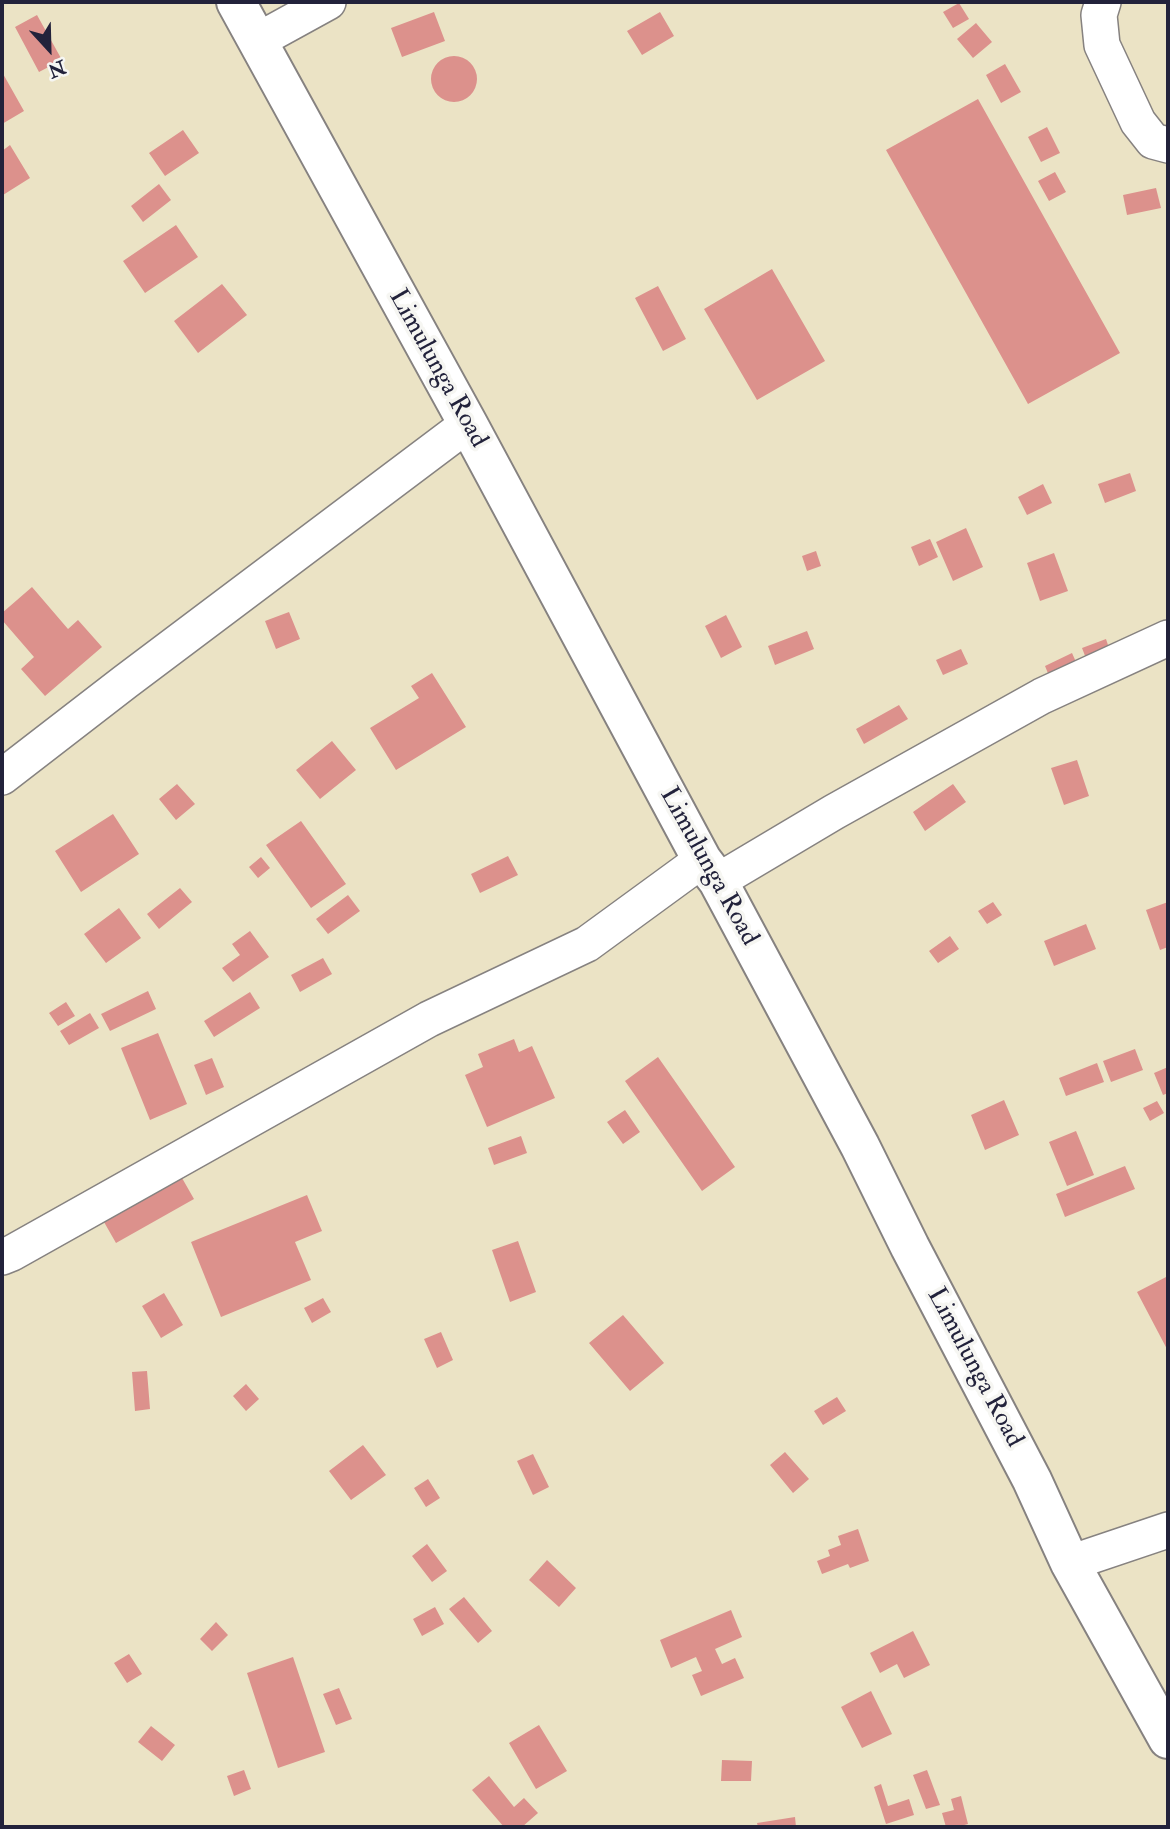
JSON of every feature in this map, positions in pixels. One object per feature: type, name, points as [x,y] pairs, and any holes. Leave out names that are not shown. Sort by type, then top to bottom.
[{"type":"main road","name":"Limulunga Road","points":[[236,2],[860,1146],[1032,1480],[1070,1563],[1168,1739]]},
{"type":"street","points":[[257,41],[328,2]]},
{"type":"street","points":[[1103,2],[1099,15],[1101,45],[1138,122],[1153,141],[1168,145]]},
{"type":"street","points":[[2,777],[468,424]]},
{"type":"street","points":[[2,1257],[429,1019],[587,944],[710,870],[834,812],[1042,696],[1168,639]]},
{"type":"street","points":[[1070,1563],[1168,1530]]},
{"type":"building","points":[[959,3],[969,19],[953,28],[943,12]]},
{"type":"building","points":[[434,12],[445,41],[402,57],[391,28]]},
{"type":"building","points":[[660,12],[674,36],[642,55],[627,31]]},
{"type":"building","points":[[37,15],[62,60],[39,72],[15,27]]},
{"type":"building","points":[[976,23],[992,42],[973,58],[957,39]]},
{"type":"building","points":[[454,56],[470,63],[477,79],[470,95],[454,102],[438,95],[431,79],[438,63]]},
{"type":"building","points":[[1005,64],[1021,92],[1001,103],[986,75]]},
{"type":"building","points":[[2,72],[24,111],[2,124]]},
{"type":"building","points":[[978,99],[1120,353],[1028,404],[886,150]]},
{"type":"building","points":[[1047,127],[1060,153],[1041,162],[1028,137]]},
{"type":"building","points":[[183,130],[199,153],[165,176],[149,153]]},
{"type":"building","points":[[10,145],[30,178],[3,195],[2,151]]},
{"type":"building","points":[[1055,172],[1066,192],[1049,201],[1038,181]]},
{"type":"building","points":[[159,184],[171,200],[143,222],[131,206]]},
{"type":"building","points":[[1156,188],[1161,208],[1127,215],[1123,195]]},
{"type":"building","points":[[176,225],[198,257],[145,293],[123,261]]},
{"type":"building","points":[[772,269],[825,361],[757,400],[704,309]]},
{"type":"building","points":[[222,284],[247,315],[198,353],[174,321]]},
{"type":"building","points":[[658,286],[686,339],[663,351],[635,298]]},
{"type":"building","points":[[1130,473],[1136,491],[1105,503],[1098,484]]},
{"type":"building","points":[[1043,484],[1052,503],[1027,515],[1018,497]]},
{"type":"building","points":[[966,528],[983,567],[953,581],[936,542]]},
{"type":"building","points":[[930,539],[938,557],[919,566],[911,547]]},
{"type":"building","points":[[816,551],[821,566],[807,571],[802,556]]},
{"type":"building","points":[[1054,553],[1068,591],[1040,601],[1027,563]]},
{"type":"building","points":[[32,587],[68,629],[78,620],[102,647],[45,696],[21,669],[34,657],[2,620],[2,613]]},
{"type":"building","points":[[289,612],[300,639],[276,649],[265,621]]},
{"type":"building","points":[[726,615],[742,647],[721,658],[705,626]]},
{"type":"building","points":[[807,631],[814,649],[775,665],[768,646]]},
{"type":"building","points":[[1106,639],[1112,657],[1089,666],[1082,648]]},
{"type":"building","points":[[961,649],[968,664],[943,675],[936,660]]},
{"type":"building","points":[[1072,653],[1080,671],[1052,683],[1045,666]]},
{"type":"building","points":[[432,673],[466,727],[396,770],[370,728],[419,698],[411,686]]},
{"type":"building","points":[[899,705],[908,719],[864,744],[856,729]]},
{"type":"building","points":[[332,741],[356,770],[320,799],[296,770]]},
{"type":"building","points":[[1077,760],[1089,796],[1064,805],[1051,768]]},
{"type":"building","points":[[177,784],[195,804],[176,820],[159,799]]},
{"type":"building","points":[[953,784],[966,802],[925,831],[913,812]]},
{"type":"building","points":[[113,814],[139,854],[81,892],[55,851]]},
{"type":"building","points":[[301,821],[346,884],[311,908],[266,845]]},
{"type":"building","points":[[508,856],[518,875],[480,893],[471,874]]},
{"type":"building","points":[[261,857],[270,868],[258,878],[249,867]]},
{"type":"building","points":[[180,888],[192,902],[159,929],[147,914]]},
{"type":"building","points":[[348,895],[360,911],[328,934],[316,919]]},
{"type":"building","points":[[993,902],[1002,915],[987,924],[978,911]]},
{"type":"building","points":[[1168,902],[1168,947],[1160,950],[1146,910]]},
{"type":"building","points":[[119,908],[141,938],[106,963],[84,934]]},
{"type":"building","points":[[1086,924],[1096,949],[1054,966],[1044,941]]},
{"type":"building","points":[[250,931],[269,957],[233,982],[222,968],[240,955],[232,944]]},
{"type":"building","points":[[950,936],[959,949],[938,963],[929,951]]},
{"type":"building","points":[[323,958],[332,974],[300,992],[291,975]]},
{"type":"building","points":[[148,991],[156,1009],[110,1031],[101,1014]]},
{"type":"building","points":[[250,992],[260,1008],[214,1037],[204,1021]]},
{"type":"building","points":[[66,1002],[75,1016],[58,1026],[49,1013]]},
{"type":"building","points":[[90,1013],[99,1028],[69,1045],[60,1031]]},
{"type":"building","points":[[158,1033],[187,1104],[150,1120],[121,1048]]},
{"type":"building","points":[[514,1039],[519,1052],[532,1046],[555,1098],[487,1127],[465,1075],[483,1067],[478,1054]]},
{"type":"building","points":[[1135,1049],[1143,1070],[1111,1082],[1103,1061]]},
{"type":"building","points":[[658,1057],[735,1167],[702,1191],[625,1081]]},
{"type":"building","points":[[212,1058],[224,1087],[206,1095],[194,1065]]},
{"type":"building","points":[[1097,1063],[1104,1082],[1066,1096],[1059,1078]]},
{"type":"building","points":[[1168,1067],[1168,1093],[1163,1095],[1154,1073]]},
{"type":"building","points":[[1004,1100],[1019,1135],[985,1150],[971,1115]]},
{"type":"building","points":[[1157,1101],[1164,1113],[1150,1121],[1143,1108]]},
{"type":"building","points":[[625,1110],[640,1132],[623,1144],[607,1122]]},
{"type":"building","points":[[1076,1131],[1094,1175],[1067,1186],[1049,1142]]},
{"type":"building","points":[[521,1136],[527,1153],[494,1165],[488,1148]]},
{"type":"building","points":[[1125,1166],[1135,1189],[1065,1217],[1056,1194]]},
{"type":"building","points":[[182,1178],[194,1199],[116,1243],[104,1222]]},
{"type":"building","points":[[307,1195],[322,1231],[295,1242],[311,1280],[221,1317],[191,1242]]},
{"type":"building","points":[[518,1241],[536,1292],[510,1302],[492,1250]]},
{"type":"building","points":[[1168,1276],[1168,1351],[1137,1292]]},
{"type":"building","points":[[164,1293],[183,1325],[161,1338],[142,1306]]},
{"type":"building","points":[[323,1298],[331,1312],[312,1323],[304,1308]]},
{"type":"building","points":[[623,1315],[664,1363],[630,1391],[589,1343]]},
{"type":"building","points":[[441,1332],[453,1360],[437,1368],[424,1339]]},
{"type":"building","points":[[147,1371],[150,1409],[135,1411],[132,1372]]},
{"type":"building","points":[[246,1384],[259,1399],[246,1411],[233,1396]]},
{"type":"building","points":[[837,1397],[846,1411],[823,1425],[814,1411]]},
{"type":"building","points":[[363,1445],[386,1475],[351,1500],[329,1471]]},
{"type":"building","points":[[785,1452],[809,1479],[793,1493],[770,1465]]},
{"type":"building","points":[[533,1454],[549,1487],[533,1495],[517,1461]]},
{"type":"building","points":[[428,1479],[440,1498],[426,1507],[414,1488]]},
{"type":"building","points":[[858,1529],[869,1561],[850,1568],[848,1564],[822,1574],[817,1561],[830,1556],[828,1550],[841,1545],[838,1536]]},
{"type":"building","points":[[427,1544],[447,1571],[432,1582],[412,1556]]},
{"type":"building","points":[[547,1560],[576,1588],[559,1607],[529,1580]]},
{"type":"building","points":[[464,1597],[492,1631],[478,1643],[449,1609]]},
{"type":"building","points":[[435,1607],[444,1624],[422,1636],[413,1619]]},
{"type":"building","points":[[731,1610],[742,1637],[715,1649],[722,1664],[735,1658],[744,1678],[701,1696],[692,1675],[702,1671],[696,1657],[671,1668],[660,1640]]},
{"type":"building","points":[[216,1622],[228,1635],[212,1651],[200,1639]]},
{"type":"building","points":[[913,1631],[930,1665],[904,1678],[897,1664],[880,1673],[870,1653]]},
{"type":"building","points":[[129,1654],[142,1674],[127,1683],[114,1663]]},
{"type":"building","points":[[293,1657],[325,1752],[278,1768],[247,1673]]},
{"type":"building","points":[[339,1688],[352,1719],[336,1725],[323,1694]]},
{"type":"building","points":[[871,1691],[892,1734],[862,1748],[841,1707]]},
{"type":"building","points":[[539,1725],[567,1771],[536,1789],[509,1743]]},
{"type":"building","points":[[151,1726],[175,1745],[162,1761],[138,1742]]},
{"type":"building","points":[[722,1760],[752,1761],[751,1781],[721,1781]]},
{"type":"building","points":[[244,1770],[251,1789],[234,1796],[227,1776]]},
{"type":"building","points":[[927,1770],[940,1805],[926,1809],[913,1775]]},
{"type":"building","points":[[489,1776],[514,1807],[524,1798],[538,1813],[522,1827],[504,1827],[472,1790]]},
{"type":"building","points":[[881,1784],[888,1806],[909,1799],[914,1815],[886,1824],[874,1787]]},
{"type":"building","points":[[961,1796],[968,1824],[946,1827],[942,1813],[954,1810],[951,1799]]},
{"type":"building","points":[[795,1817],[796,1827],[758,1827],[757,1823]]}]
